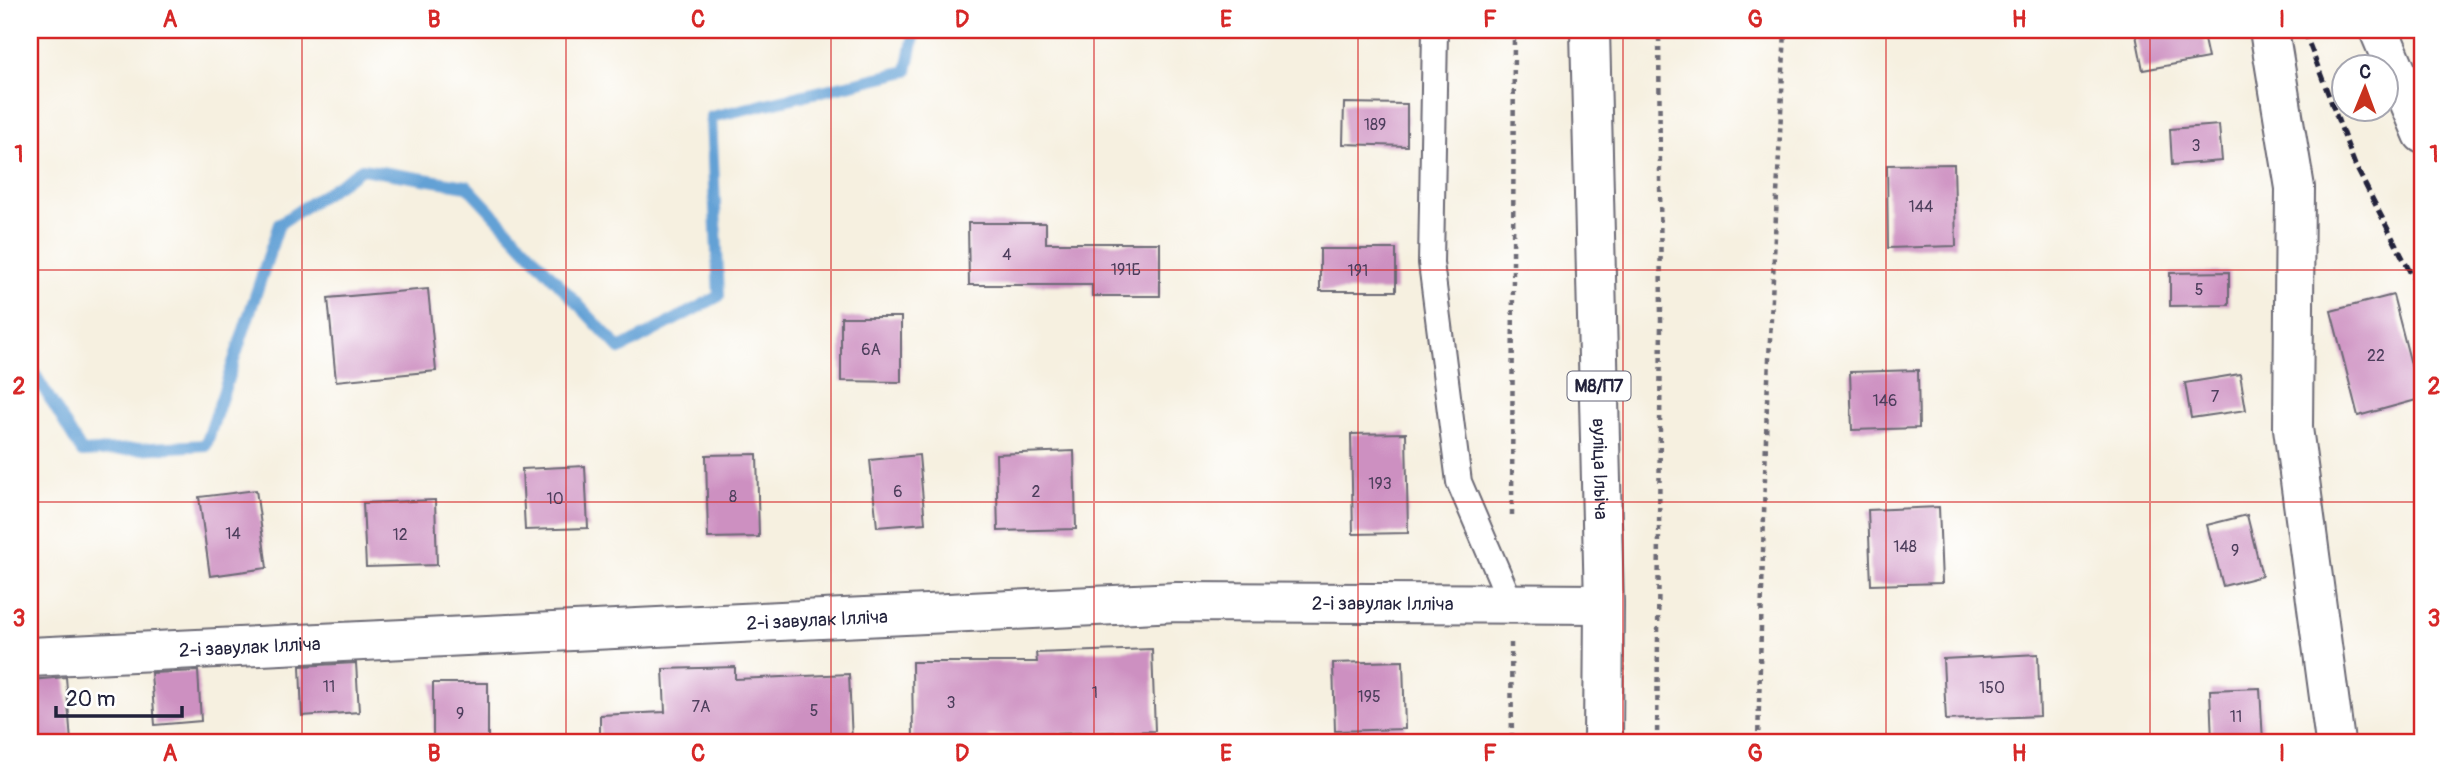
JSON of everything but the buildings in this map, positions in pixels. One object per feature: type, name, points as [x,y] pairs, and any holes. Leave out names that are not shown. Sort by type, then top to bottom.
[{"type":"street","name":"вуліца Ільіча","points":[[1590,30],[1604,604],[1603,742]]},
{"type":"street","points":[[2269,30],[2295,188],[2293,428],[2335,742]]},
{"type":"street","points":[[2379,30],[2423,134]]},
{"type":"street","name":"2-і завулак Ілліча","points":[[30,657],[1177,602],[1604,604]]},
{"type":"lane","points":[[1435,30],[1432,263],[1459,482],[1511,603]]},
{"type":"path","points":[[1512,519],[1514,30]]},
{"type":"path","points":[[1657,742],[1661,335],[1659,30]]},
{"type":"path","points":[[1758,742],[1767,401],[1785,30]]},
{"type":"path","points":[[1511,603],[1512,742]]},
{"type":"waterway","points":[[30,366],[82,452],[206,445],[279,224],[362,169],[467,186],[620,349],[719,296],[711,117],[907,71],[915,30]]},
{"type":"railway","points":[[2304,30],[2355,165],[2423,297]]}]
